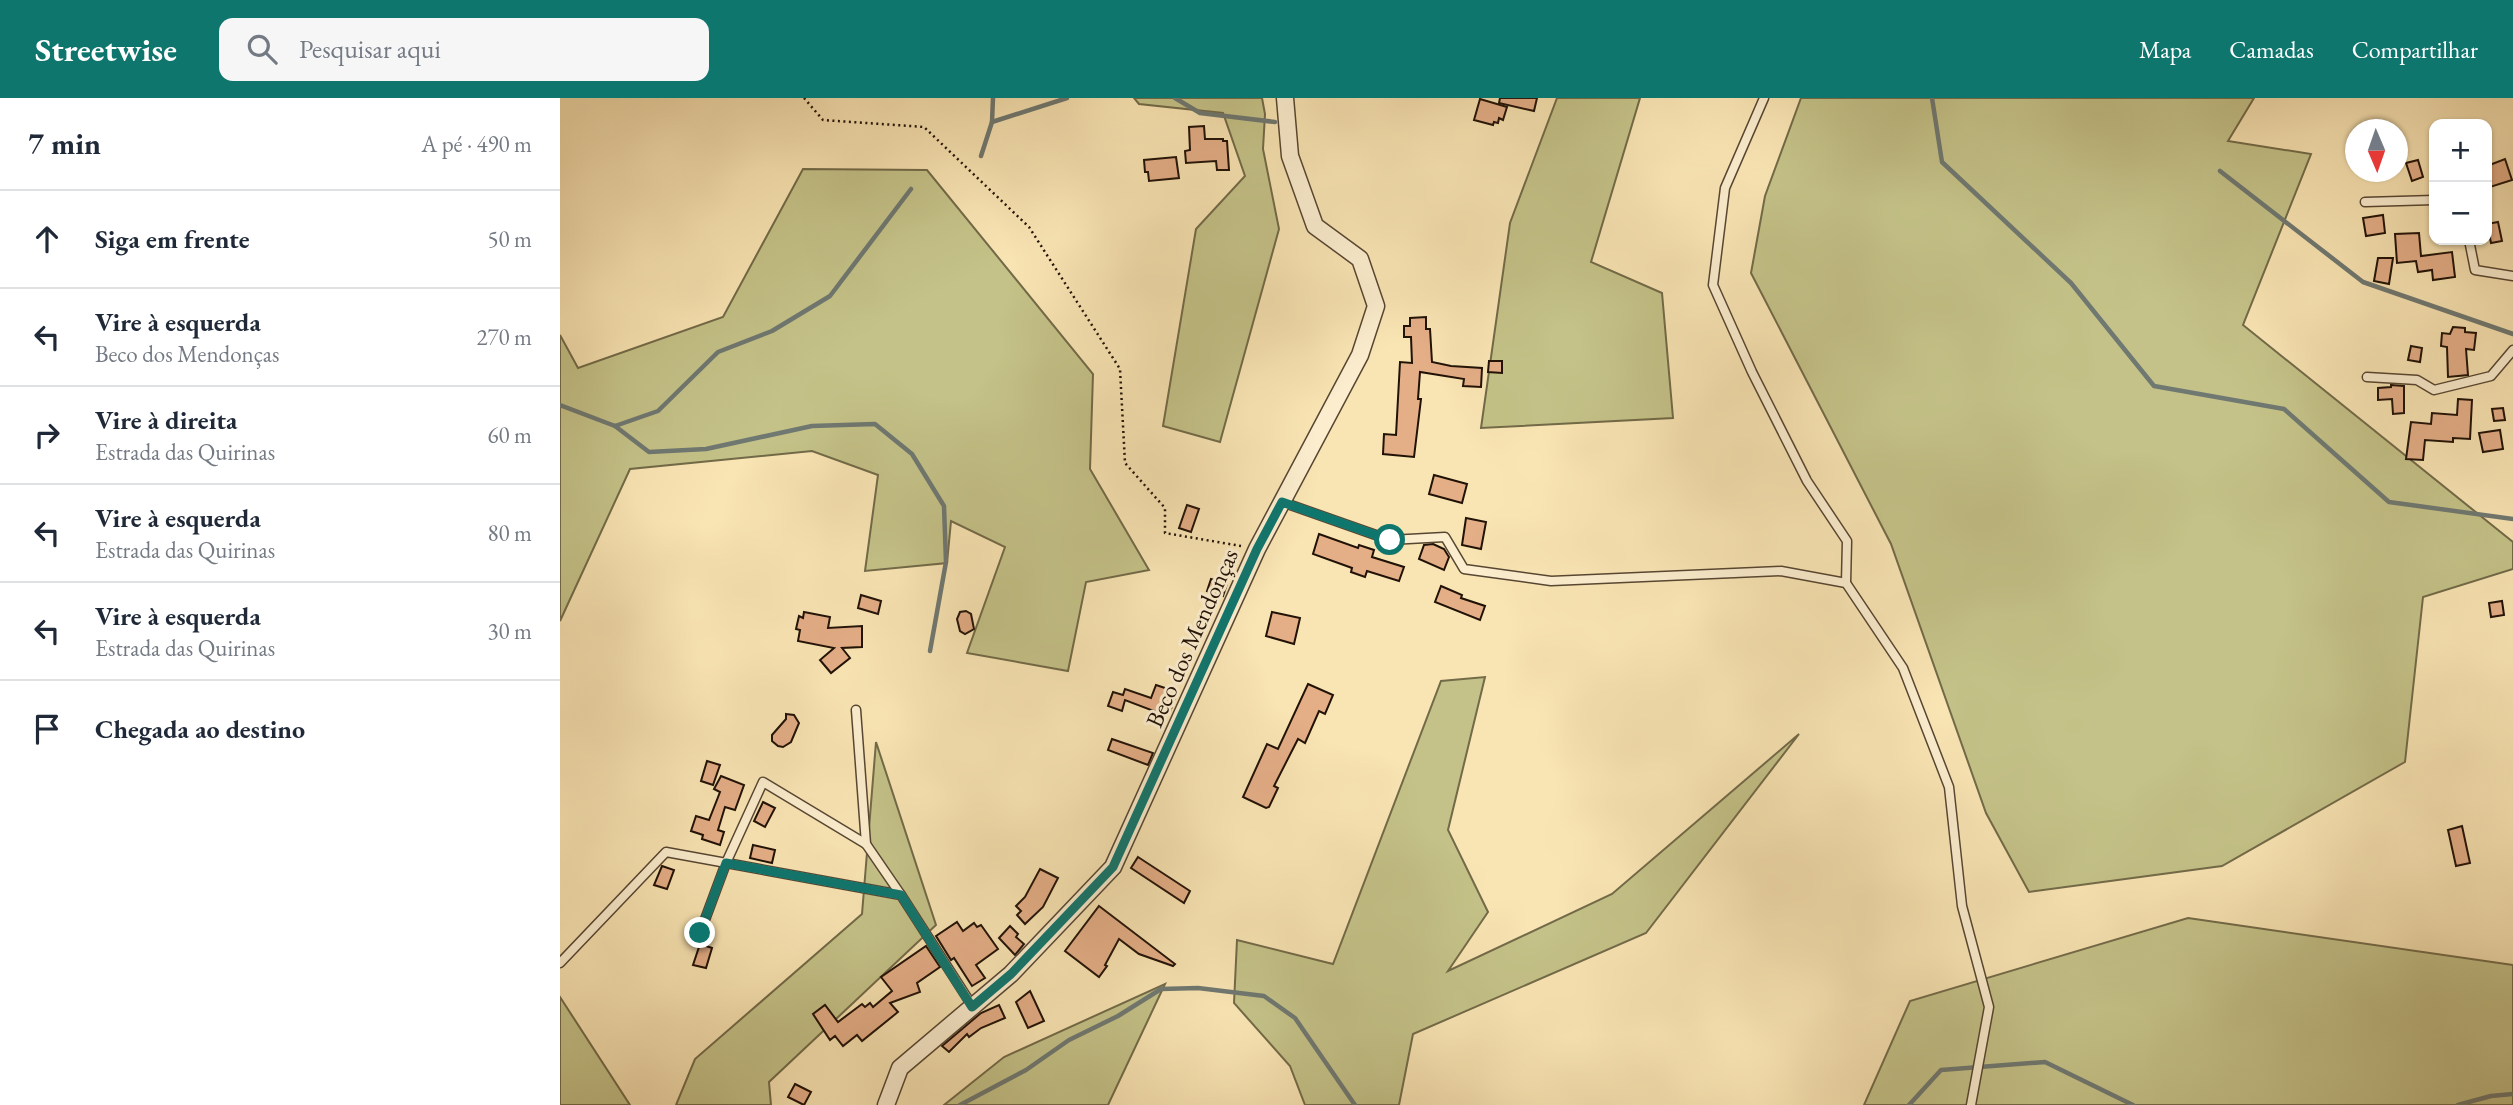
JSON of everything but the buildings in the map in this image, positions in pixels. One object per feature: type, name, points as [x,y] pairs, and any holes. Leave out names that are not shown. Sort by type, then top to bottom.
[{"type":"street","name":"Beco dos Mendonças","points":[[886,1105],[900,1068],[1011,974],[1113,867],[1257,549],[1360,355],[1376,306],[1360,259],[1315,226],[1290,156],[1284,98]]},
{"type":"lane","points":[[1764,98],[1725,188],[1713,285],[1752,372],[1807,481],[1847,541],[1846,583],[1903,668],[1949,787],[1962,906],[1989,1007],[1971,1105]]},
{"type":"lane","points":[[2365,202],[2429,200]]},
{"type":"lane","points":[[2470,245],[2475,270],[2513,276]]},
{"type":"lane","points":[[2367,377],[2417,380],[2434,390],[2491,376],[2513,350]]},
{"type":"lane","points":[[1282,502],[1390,540],[1445,537],[1464,569],[1551,581],[1781,571],[1846,583]]},
{"type":"lane","points":[[856,710],[866,844]]},
{"type":"lane","points":[[700,933],[726,863],[763,782],[866,844],[972,1007]]},
{"type":"lane","points":[[560,963],[666,852],[901,895]]},
{"type":"path","points":[[804,98],[823,120],[924,127],[1028,227],[1120,369],[1125,463],[1165,508],[1165,533],[1257,549]]},
{"type":"shaded area","points":[[1134,98],[1262,98],[1265,114],[1263,149],[1279,229],[1220,442],[1163,426],[1196,229],[1245,176],[1223,113],[1139,104]]},
{"type":"shaded area","points":[[1557,98],[1640,98],[1591,262],[1662,293],[1673,418],[1481,428],[1510,223]]},
{"type":"shaded area","points":[[1801,98],[2254,98],[2228,141],[2311,154],[2243,325],[2513,542],[2513,569],[2423,597],[2405,762],[2222,866],[2029,892],[1986,813],[1891,544],[1751,273],[1765,196]]},
{"type":"shaded area","points":[[803,169],[927,170],[1093,374],[1090,469],[1149,570],[1086,582],[1068,671],[967,653],[1005,547],[951,521],[947,563],[865,571],[878,475],[812,451],[630,469],[560,621],[560,335],[578,368],[723,317]]},
{"type":"shaded area","points":[[1485,677],[1448,830],[1488,912],[1448,971],[1612,894],[1799,734],[1646,933],[1413,1034],[1399,1105],[1305,1105],[1290,1066],[1234,1003],[1237,940],[1333,964],[1441,681]]},
{"type":"shaded area","points":[[876,742],[936,925],[769,1082],[771,1105],[676,1105],[695,1059],[862,914]]},
{"type":"shaded area","points":[[2188,918],[2513,965],[2513,1105],[1864,1105],[1910,1001]]},
{"type":"shaded area","points":[[1165,984],[1108,1105],[944,1105],[1004,1057]]},
{"type":"shaded area","points":[[560,997],[630,1105],[560,1105]]},
{"type":"waterway","points":[[981,156],[992,122],[993,98]]},
{"type":"waterway","points":[[992,122],[1067,98]]},
{"type":"waterway","points":[[1175,98],[1200,113],[1275,122]]},
{"type":"waterway","points":[[1932,98],[1942,162],[2071,283],[2154,386],[2284,409],[2389,502],[2513,519]]},
{"type":"waterway","points":[[2220,171],[2363,282],[2513,334]]},
{"type":"waterway","points":[[560,405],[615,426],[658,411],[718,352],[772,331],[830,296],[911,189]]},
{"type":"waterway","points":[[615,426],[649,452],[706,449],[812,426],[875,424],[912,454],[944,506],[946,562],[930,651]]},
{"type":"waterway","points":[[960,1105],[1026,1070],[1069,1040],[1118,1016],[1161,989],[1198,988],[1264,996],[1295,1018],[1355,1105]]},
{"type":"waterway","points":[[1909,1105],[1941,1070],[2045,1062],[2133,1105]]},
{"type":"waterway","points":[[2458,1105],[2491,1096],[2513,1094]]},
{"type":"route","points":[[700,933],[726,863],[901,895],[972,1007],[1011,974],[1113,867],[1257,549],[1282,502],[1390,540]]}]
